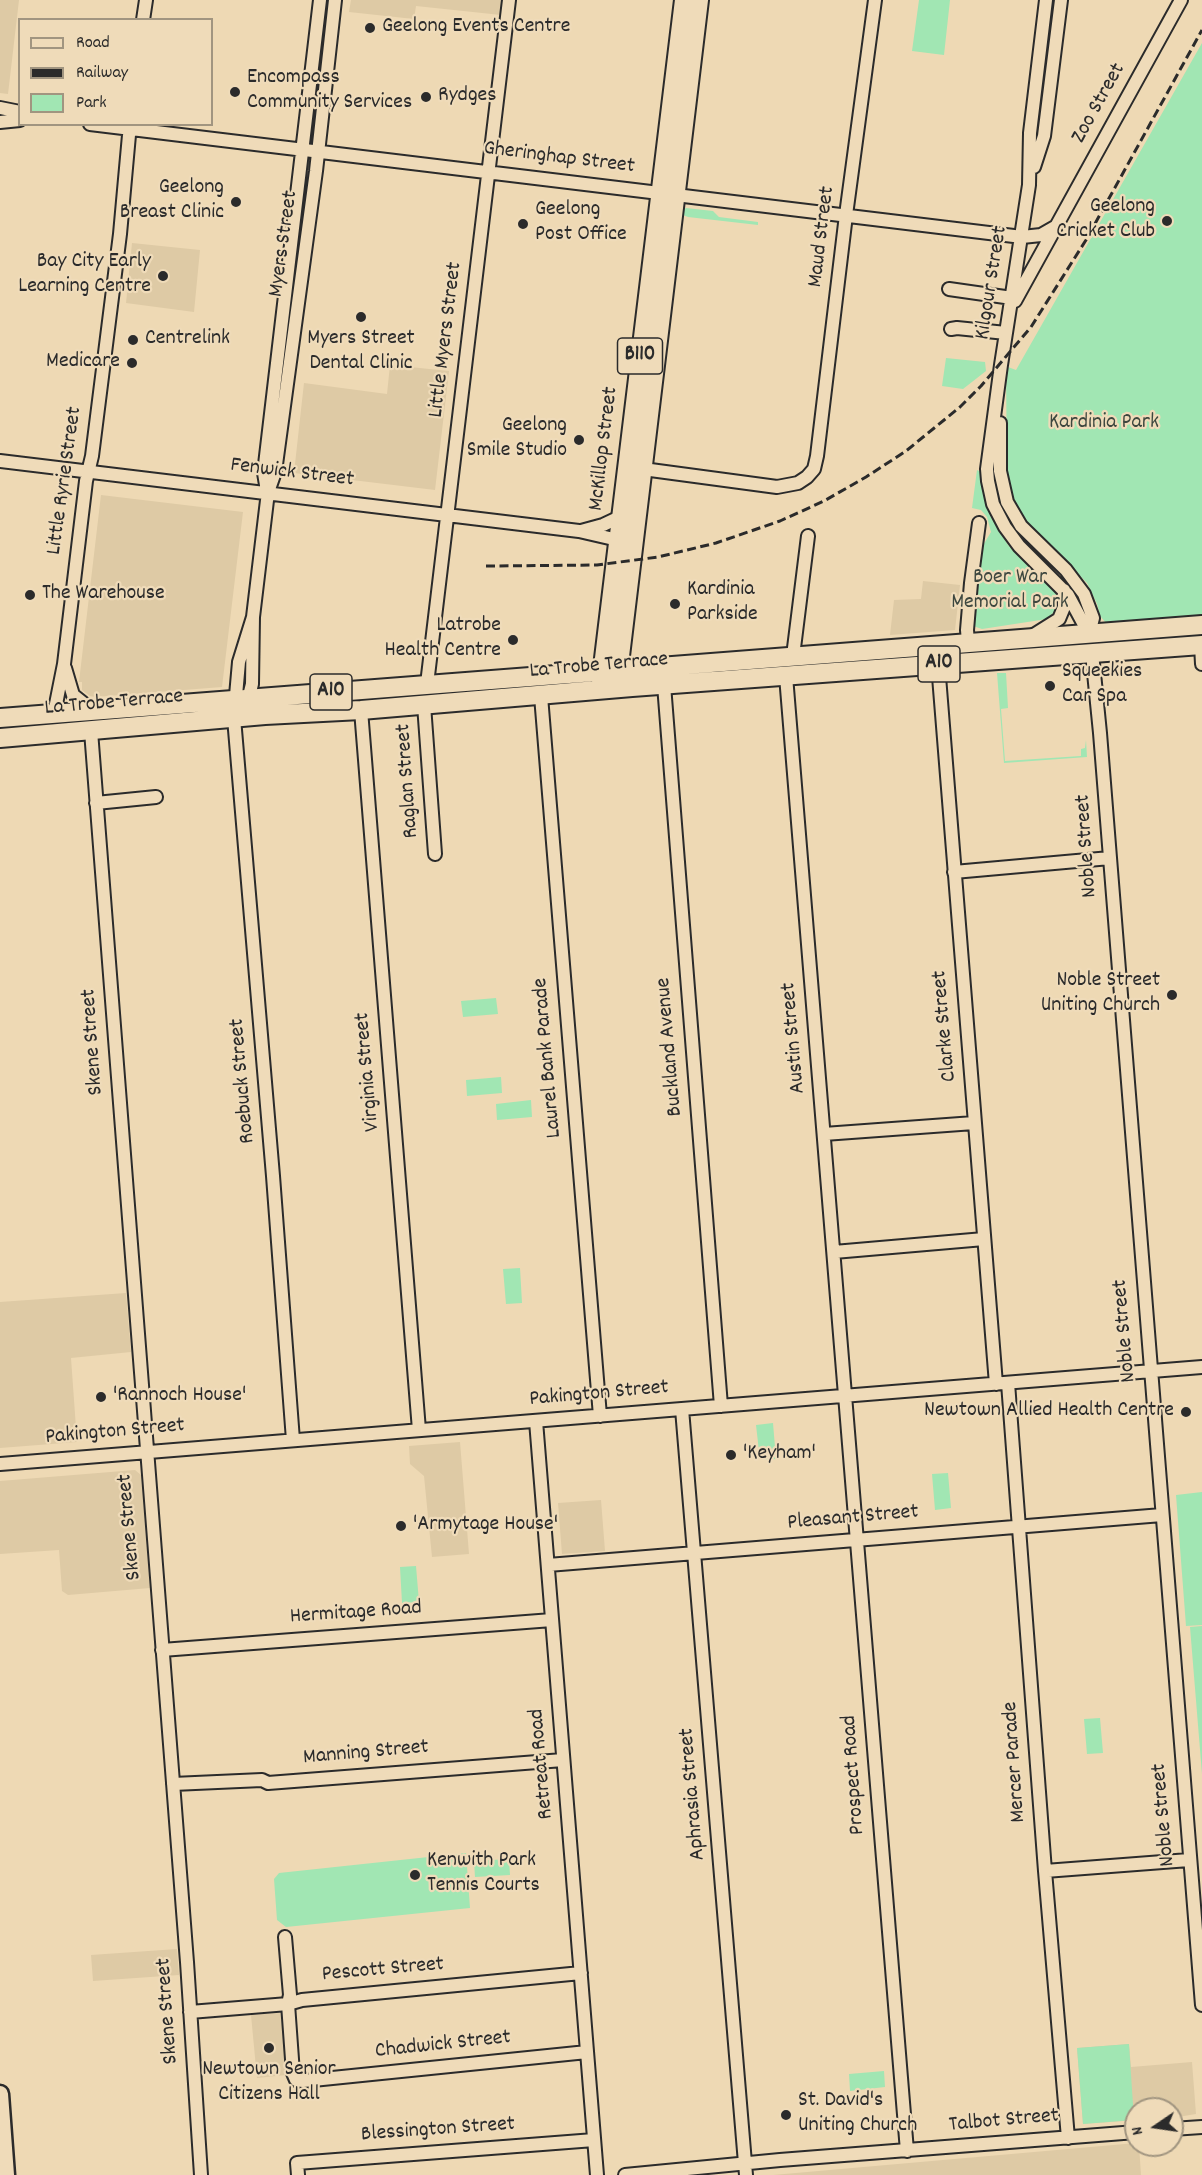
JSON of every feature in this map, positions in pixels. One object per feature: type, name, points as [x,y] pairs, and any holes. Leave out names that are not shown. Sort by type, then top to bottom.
[{"type":"highway","name":"McKillop Street","points":[[610,670],[643,469],[684,0]]},
{"type":"highway","name":"McKillop Street","points":[[608,690],[620,517],[668,193],[681,139],[699,0]]},
{"type":"highway","points":[[618,540],[628,530],[635,476],[643,469]]},
{"type":"highway","name":"La Trobe Terrace","points":[[0,718],[1202,625]]},
{"type":"highway","points":[[1089,634],[1092,653]]},
{"type":"highway","name":"La Trobe Terrace","points":[[0,738],[234,718],[1201,645]]},
{"type":"main road","points":[[0,2094],[6,2175]]},
{"type":"street","points":[[143,18],[146,0]]},
{"type":"street","name":"Myers Street","points":[[268,492],[264,473],[320,0]]},
{"type":"street","name":"Myers Street","points":[[234,718],[242,699],[241,653],[253,617],[268,492],[275,474],[318,152],[335,0]]},
{"type":"street","name":"Little Myers Street","points":[[427,684],[509,0]]},
{"type":"street","name":"Maud Street","points":[[643,469],[777,486],[791,485],[807,477],[814,469],[875,0]]},
{"type":"street","name":"Kilgour Street","points":[[1046,0],[1030,134],[1029,185],[987,472],[991,497],[1000,519],[1013,539],[1064,590],[1075,605],[1089,634]]},
{"type":"street","name":"Kilgour Street","points":[[1029,185],[1044,136],[1061,0]]},
{"type":"street","name":"Zoo Street","points":[[1010,311],[1181,0]]},
{"type":"street","points":[[1039,65],[1053,68]]},
{"type":"street","points":[[0,108],[18,112]]},
{"type":"street","points":[[0,122],[18,120]]},
{"type":"street","name":"Gheringhap Street","points":[[130,127],[318,152],[1022,237]]},
{"type":"street","name":"Little Ryrie Street","points":[[54,714],[64,664],[117,256],[130,127]]},
{"type":"street","points":[[1022,237],[1041,236],[1055,227]]},
{"type":"street","points":[[950,289],[1012,298]]},
{"type":"street","points":[[953,326],[1006,333]]},
{"type":"street","name":"Kilgour Street","points":[[998,389],[1000,471],[1007,502],[1021,526],[1066,570],[1084,594],[1093,618],[1089,634]]},
{"type":"street","name":"Fenwick Street","points":[[0,461],[579,531],[618,540]]},
{"type":"street","name":"Fenwick Street","points":[[579,531],[620,517]]},
{"type":"street","points":[[968,642],[971,583],[979,523]]},
{"type":"street","points":[[793,656],[808,536]]},
{"type":"street","points":[[1029,638],[1059,619],[1064,607],[1064,590]]},
{"type":"street","points":[[1201,645],[1202,664]]},
{"type":"street","name":"Noble Street","points":[[1092,653],[1190,1860],[1199,1923],[1202,2005]]},
{"type":"street","name":"Little Ryrie Street","points":[[64,664],[72,693],[93,711]]},
{"type":"street","name":"Clarke Street","points":[[938,664],[984,1239],[1002,1383]]},
{"type":"street","name":"Austin Street","points":[[786,676],[846,1396]]},
{"type":"street","name":"Buckland Avenue","points":[[664,685],[721,1406]]},
{"type":"street","name":"Laurel Bank Parade","points":[[541,696],[600,1416]]},
{"type":"street","name":"Raglan Street","points":[[424,705],[435,854]]},
{"type":"street","name":"Virginia Street","points":[[361,710],[419,1430]]},
{"type":"street","name":"Roebuck Street","points":[[234,718],[293,1440]]},
{"type":"street","name":"Skene Street","points":[[91,731],[201,2175]]},
{"type":"street","points":[[96,803],[156,797]]},
{"type":"street","points":[[954,872],[1110,858]]},
{"type":"street","points":[[824,1134],[974,1123]]},
{"type":"street","points":[[834,1252],[984,1239]]},
{"type":"street","name":"Pakington Street","points":[[0,1464],[1202,1367]]},
{"type":"street","name":"Mercer Parade","points":[[1002,1383],[1019,1525],[1068,2138]]},
{"type":"street","name":"Prospect Road","points":[[846,1396],[907,2151]]},
{"type":"street","name":"Aphrasia Street","points":[[682,1409],[745,2169]]},
{"type":"street","name":"Retreat Road","points":[[536,1421],[597,2175]]},
{"type":"street","name":"Pleasant Street","points":[[548,1565],[1162,1515]]},
{"type":"street","name":"Hermitage Road","points":[[162,1650],[552,1620]]},
{"type":"street","name":"Manning Street","points":[[173,1784],[262,1780],[268,1783],[563,1760]]},
{"type":"street","points":[[1045,1871],[1190,1860]]},
{"type":"street","points":[[285,1937],[290,1995],[288,2004]]},
{"type":"street","name":"Pescott Street","points":[[190,2012],[581,1973]]},
{"type":"street","name":"Chadwick Street","points":[[288,2004],[293,2073],[296,2080],[587,2052]]},
{"type":"street","points":[[1184,2128],[1202,2127]]},
{"type":"street","name":"Talbot Street","points":[[625,2175],[745,2169],[907,2151],[1124,2133]]},
{"type":"street","name":"Blessington Street","points":[[298,2175],[297,2163],[594,2140]]},
{"type":"shaded area","points":[[0,0],[19,0],[8,94],[0,93]]},
{"type":"shaded area","points":[[351,0],[503,0],[501,15],[416,6],[414,19],[349,12]]},
{"type":"shaded area","name":"Bay City Early Learning Centre","points":[[132,243],[200,250],[194,312],[126,303]]},
{"type":"shaded area","points":[[390,365],[449,371],[435,490],[294,473],[304,383],[387,394]]},
{"type":"shaded area","points":[[101,495],[243,512],[222,687],[95,697],[82,690],[82,682],[79,682]]},
{"type":"shaded area","points":[[923,581],[960,585],[955,630],[890,635],[894,600],[921,599]]},
{"type":"shaded area","points":[[126,1293],[131,1352],[71,1358],[77,1442],[0,1448],[0,1302]]},
{"type":"shaded area","points":[[460,1442],[469,1554],[432,1557],[424,1476],[410,1464],[409,1446]]},
{"type":"shaded area","points":[[135,1470],[141,1475],[150,1588],[68,1595],[62,1591],[59,1550],[0,1554],[0,1481]]},
{"type":"shaded area","points":[[601,1500],[605,1551],[562,1554],[558,1503]]},
{"type":"shaded area","points":[[177,1949],[179,1975],[93,1981],[91,1955]]},
{"type":"shaded area","points":[[281,2013],[286,2075],[257,2078],[251,2015]]},
{"type":"shaded area","points":[[1129,2044],[1131,2067],[1192,2062],[1196,2114],[1184,2116],[1184,2097],[1124,2097],[1124,2121],[1083,2124],[1077,2048]]},
{"type":"shaded area","points":[[1124,2144],[1124,2157],[1140,2157],[1141,2175],[773,2175]]},
{"type":"green space","points":[[919,0],[950,0],[944,55],[912,51]]},
{"type":"green space","name":"Kardinia Park","points":[[1202,43],[1202,617],[1107,624],[1100,616],[1087,583],[1025,521],[1012,497],[1007,475],[1006,372],[1008,367],[1016,370]]},
{"type":"green space","points":[[686,208],[713,211],[719,217],[758,222],[758,225],[688,217],[683,215]]},
{"type":"green space","points":[[946,358],[985,362],[986,371],[963,389],[942,386]]},
{"type":"green space","name":"Boer War Memorial Park","points":[[977,470],[981,472],[985,498],[991,515],[1008,545],[1046,581],[1057,595],[1059,603],[1057,613],[1054,612],[1047,619],[982,629],[973,626],[982,547],[991,532],[987,517],[981,510],[972,508]]},
{"type":"green space","points":[[997,673],[1006,673],[1008,708],[1001,709],[1005,761],[1081,756],[1081,749],[1085,748],[1086,740],[1087,757],[1004,763]]},
{"type":"green space","points":[[496,998],[498,1014],[463,1017],[461,1001]]},
{"type":"green space","points":[[501,1077],[502,1093],[467,1096],[466,1080]]},
{"type":"green space","points":[[531,1100],[532,1117],[497,1120],[496,1104]]},
{"type":"green space","points":[[520,1268],[522,1303],[506,1304],[503,1269]]},
{"type":"green space","points":[[773,1423],[776,1459],[760,1460],[756,1425]]},
{"type":"green space","points":[[948,1473],[951,1508],[935,1510],[932,1474]]},
{"type":"green space","points":[[1202,1492],[1202,1625],[1186,1626],[1176,1495]]},
{"type":"green space","points":[[416,1566],[419,1602],[402,1603],[400,1567]]},
{"type":"green space","points":[[1202,1626],[1202,1774],[1190,1627]]},
{"type":"green space","points":[[1100,1718],[1103,1753],[1087,1754],[1084,1719]]},
{"type":"green space","points":[[466,1853],[470,1908],[286,1927],[277,1920],[274,1879],[279,1873]]},
{"type":"green space","points":[[509,1859],[510,1875],[475,1877],[474,1861]]},
{"type":"green space","points":[[1129,2044],[1132,2097],[1124,2097],[1124,2121],[1083,2124],[1077,2048]]},
{"type":"green space","points":[[884,2071],[885,2087],[850,2091],[849,2074]]},
{"type":"railway","points":[[486,566],[597,565],[658,557],[716,543],[780,521],[824,501],[906,451],[960,407],[1031,327],[1086,240],[1202,30]]},
{"type":"place","name":"Geelong Events Centre","points":[[370,28]]},
{"type":"place","name":"Encompass Community Services","points":[[235,92]]},
{"type":"place","name":"Rydges","points":[[426,97]]},
{"type":"place","name":"Geelong Breast Clinic","points":[[236,202]]},
{"type":"place","name":"Geelong Cricket Club","points":[[1167,221]]},
{"type":"place","name":"Geelong Post Office","points":[[523,224]]},
{"type":"place","name":"Bay City Early Learning Centre","points":[[163,276]]},
{"type":"place","name":"Myers Street Dental Clinic","points":[[361,317]]},
{"type":"place","name":"Centrelink","points":[[133,340]]},
{"type":"place","name":"Medicare","points":[[132,363]]},
{"type":"place","name":"Geelong Smile Studio","points":[[579,440]]},
{"type":"place","name":"The Warehouse","points":[[30,595]]},
{"type":"place","name":"Kardinia Parkside","points":[[675,604]]},
{"type":"place","name":"Latrobe Health Centre","points":[[513,640]]},
{"type":"place","name":"Squeekies Car Spa","points":[[1050,686]]},
{"type":"place","name":"Noble Street Uniting Church","points":[[1172,995]]},
{"type":"place","name":"'Rannoch House'","points":[[101,1397]]},
{"type":"place","name":"Newtown Allied Health Centre","points":[[1186,1412]]},
{"type":"place","name":"'Keyham'","points":[[731,1455]]},
{"type":"place","name":"'Armytage House'","points":[[401,1526]]},
{"type":"place","name":"Kenwith Park Tennis Courts","points":[[415,1875]]},
{"type":"place","name":"Newtown Senior Citizens Hall","points":[[269,2048]]},
{"type":"place","name":"St. David's Uniting Church","points":[[786,2115]]}]
